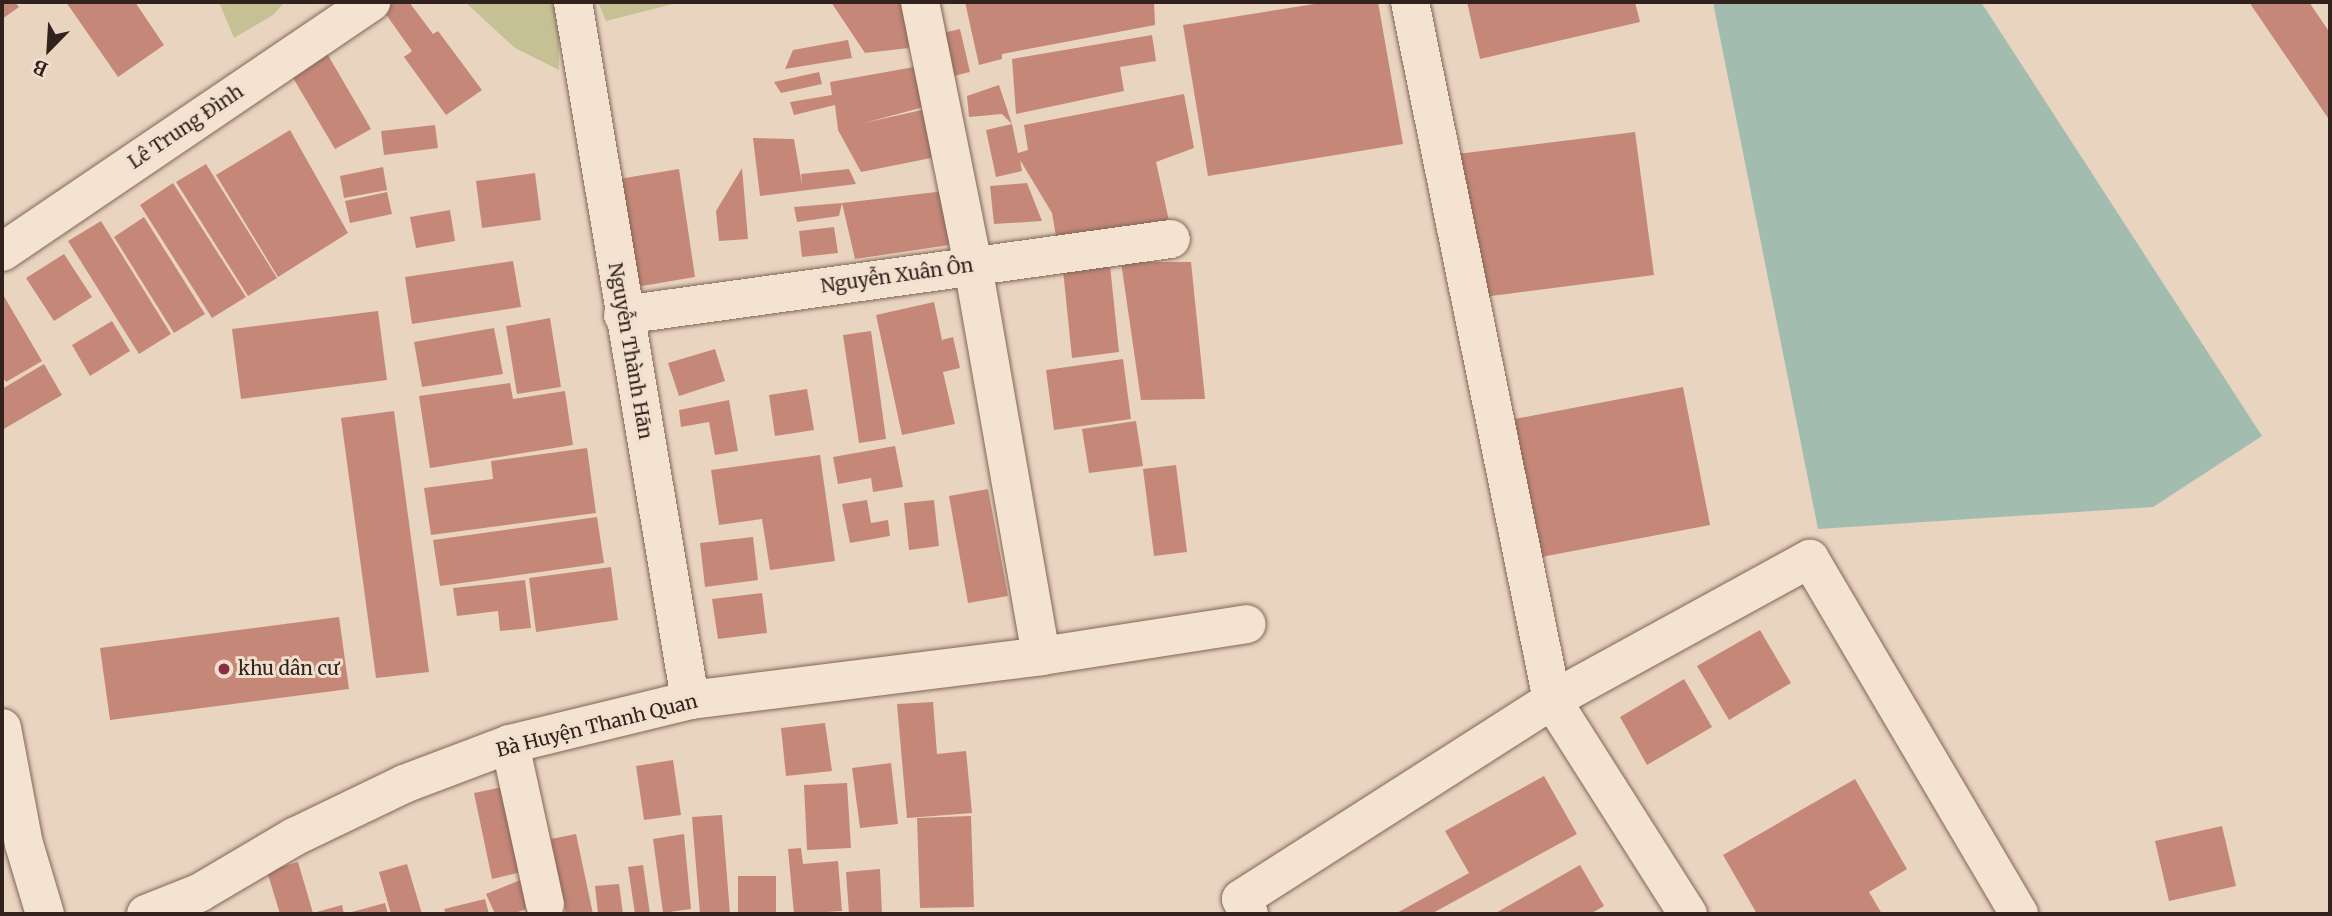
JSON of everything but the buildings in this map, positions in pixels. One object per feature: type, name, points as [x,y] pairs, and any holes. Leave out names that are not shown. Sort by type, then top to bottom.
[{"type":"street","name":"Lê Trung Đình","points":[[2,252],[371,2]]},
{"type":"street","name":"Nguyễn Thành Hãn","points":[[573,2],[623,315],[690,700]]},
{"type":"street","points":[[920,2],[973,266],[1041,656]]},
{"type":"street","points":[[1410,2],[1552,700],[1688,914]]},
{"type":"street","name":"Nguyễn Xuân Ôn","points":[[623,315],[1171,239]]},
{"type":"street","points":[[1249,914],[1241,900],[1552,700],[1810,559],[2019,914]]},
{"type":"street","name":"Bà Huyện Thanh Quan","points":[[146,914],[199,893],[294,837],[404,784],[510,744],[595,727],[690,700],[1041,656],[1247,624]]},
{"type":"street","points":[[2,727],[24,844],[45,914]]},
{"type":"street","points":[[510,744],[545,904]]},
{"type":"shaded area","points":[[219,2],[285,2],[273,15],[234,38]]},
{"type":"shaded area","points":[[465,2],[559,2],[559,70],[515,48]]},
{"type":"shaded area","points":[[598,2],[681,2],[606,21]]},
{"type":"shaded area","points":[[1713,2],[1981,2],[2262,436],[2153,507],[1818,529]]},
{"type":"place","name":"khu dân cư","points":[[224,669]]}]
